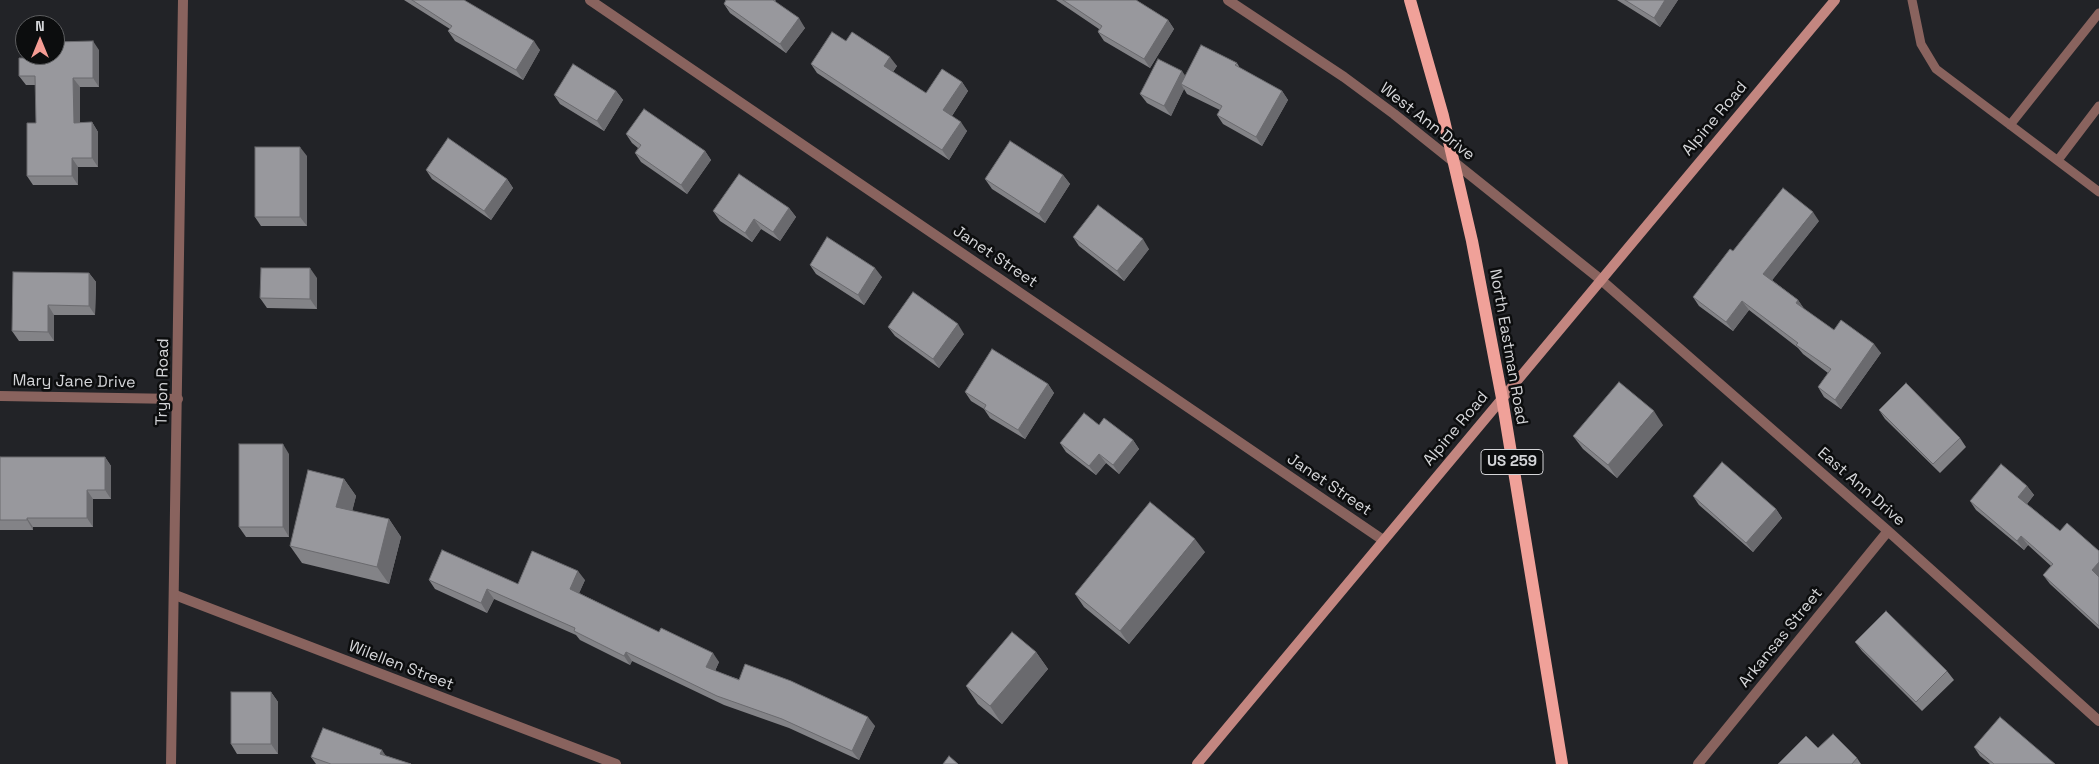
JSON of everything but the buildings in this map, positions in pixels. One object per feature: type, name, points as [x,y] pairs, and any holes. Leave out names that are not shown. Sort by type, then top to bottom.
[{"type":"main road","name":"North Eastman Road","points":[[1410,0],[1454,161],[1472,241],[1502,398],[1562,764]]},
{"type":"main road","name":"Alpine Road","points":[[1197,764],[1600,279],[1835,0]]},
{"type":"street","name":"Tryon Road","points":[[172,764],[183,0]]},
{"type":"street","name":"Janet Street","points":[[590,0],[1383,540]]},
{"type":"street","name":"West Ann Drive","points":[[1228,0],[1344,77],[1454,161],[1600,279]]},
{"type":"street","name":"East Ann Drive","points":[[1600,279],[1888,530],[2099,721]]},
{"type":"street","name":"Mary Jane Drive","points":[[0,396],[178,399]]},
{"type":"street","name":"Arkansas Street","points":[[1698,764],[1888,530]]},
{"type":"street","name":"Wilellen Street","points":[[175,595],[616,764]]},
{"type":"lane","points":[[1912,0],[1921,44],[1936,69],[2099,192]]},
{"type":"lane","points":[[2010,125],[2099,13]]},
{"type":"lane","points":[[2058,160],[2099,106]]}]
